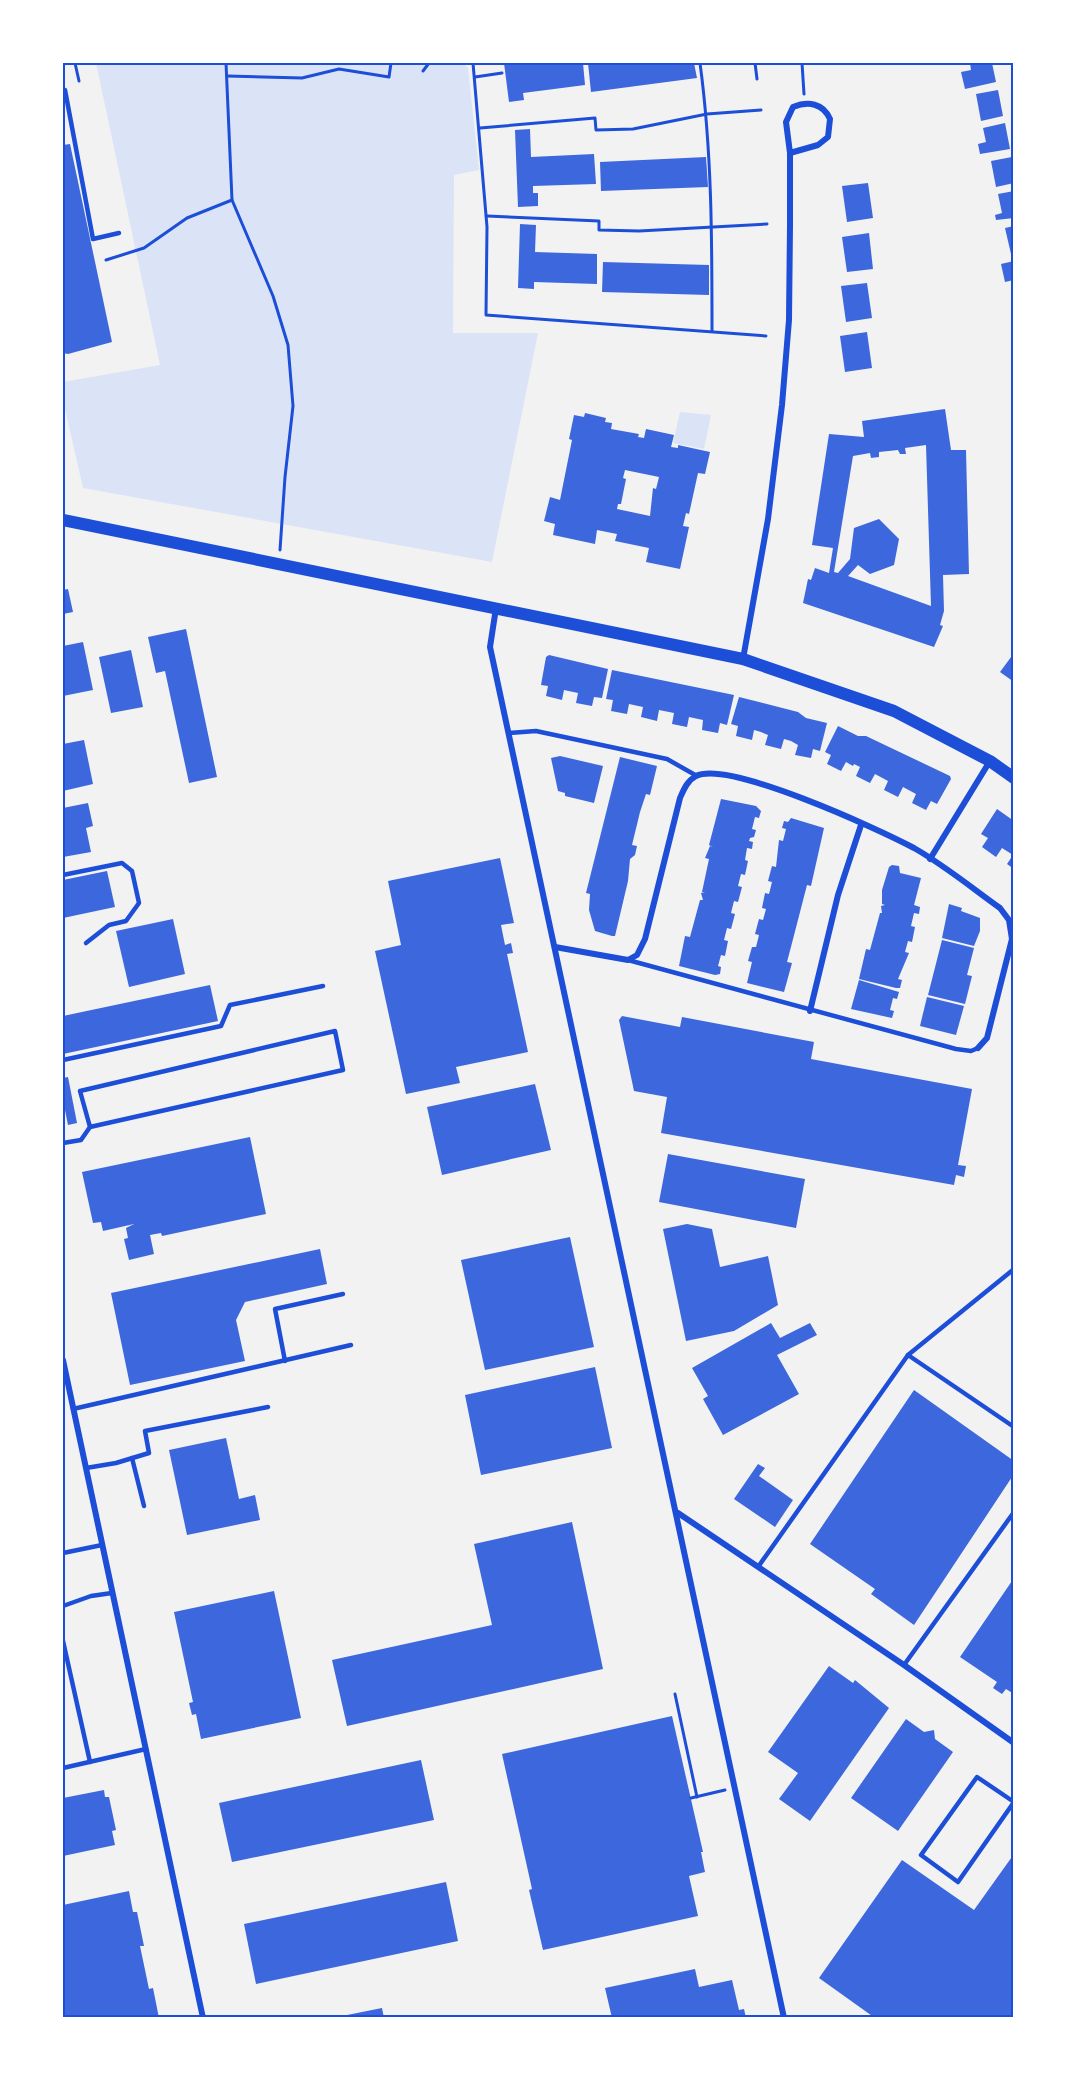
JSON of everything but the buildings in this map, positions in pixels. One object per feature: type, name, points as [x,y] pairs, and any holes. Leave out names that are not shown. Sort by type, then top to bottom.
[{"type":"main road","points":[[63,520],[743,659],[894,711],[990,761],[1014,778]]},
{"type":"street","points":[[743,659],[768,519],[781,415],[789,320],[790,153],[786,133],[788,115],[793,107],[804,104],[821,106],[830,119],[828,136],[818,145],[790,153]]},
{"type":"street","points":[[496,609],[490,648],[678,1513],[784,2018]]},
{"type":"street","points":[[930,859],[990,761]]},
{"type":"street","points":[[555,947],[628,960],[637,955],[645,939],[680,798],[689,781],[697,776],[718,773],[815,802],[914,848],[1000,908],[1012,928],[987,1038],[978,1048]]},
{"type":"street","points":[[810,1011],[838,896],[861,825]]},
{"type":"street","points":[[63,1360],[203,2018]]},
{"type":"street","points":[[678,1513],[904,1665],[1014,1743]]},
{"type":"lane","points":[[65,90],[93,239],[118,232]]},
{"type":"lane","points":[[63,118],[70,116]]},
{"type":"lane","points":[[509,733],[536,731],[667,759],[697,776]]},
{"type":"lane","points":[[63,875],[122,863],[132,871],[138,903],[126,921],[109,925],[86,943]]},
{"type":"lane","points":[[628,960],[956,1049],[971,1051],[978,1048]]},
{"type":"lane","points":[[63,1060],[221,1026],[230,1005],[322,986]]},
{"type":"lane","points":[[63,1143],[81,1140],[90,1127],[344,1070],[335,1031],[80,1091],[90,1127]]},
{"type":"lane","points":[[758,1567],[908,1355],[1014,1269]]},
{"type":"lane","points":[[285,1361],[274,1309],[343,1294]]},
{"type":"lane","points":[[73,1409],[351,1345]]},
{"type":"lane","points":[[908,1355],[1014,1427]]},
{"type":"lane","points":[[86,1468],[149,1453],[145,1431],[268,1407]]},
{"type":"lane","points":[[132,1458],[144,1506]]},
{"type":"lane","points":[[904,1665],[1014,1512]]},
{"type":"lane","points":[[63,1553],[102,1545]]},
{"type":"lane","points":[[63,1606],[91,1596],[112,1593]]},
{"type":"lane","points":[[63,1641],[90,1762]]},
{"type":"lane","points":[[63,1768],[146,1749]]},
{"type":"lane","points":[[977,1777],[1014,1801],[958,1882],[921,1855],[977,1777]]},
{"type":"path","points":[[75,63],[79,81]]},
{"type":"path","points":[[226,63],[232,200],[273,296],[288,345],[293,406],[285,477],[280,564]]},
{"type":"path","points":[[227,76],[302,78],[339,69],[389,77],[391,63]]},
{"type":"path","points":[[423,71],[429,63]]},
{"type":"path","points":[[473,63],[487,216],[486,315],[766,336]]},
{"type":"path","points":[[700,63],[707,114],[712,225],[712,331]]},
{"type":"path","points":[[755,63],[757,79]]},
{"type":"path","points":[[802,63],[804,104]]},
{"type":"path","points":[[475,77],[502,73]]},
{"type":"path","points":[[480,128],[595,118],[596,130],[633,129],[707,114],[761,110]]},
{"type":"path","points":[[106,260],[144,248],[187,218],[232,200]]},
{"type":"path","points":[[487,216],[599,221],[600,230],[639,231],[712,225],[767,224]]},
{"type":"path","points":[[675,1694],[697,1797]]},
{"type":"path","points":[[691,1798],[736,1787]]},
{"type":"shaded area","points":[[96,63],[463,63],[468,68],[479,170],[454,175],[453,333],[538,333],[492,562],[83,488],[63,400],[63,382],[160,365]]},
{"type":"shaded area","points":[[680,412],[711,415],[704,449],[673,443]]}]
